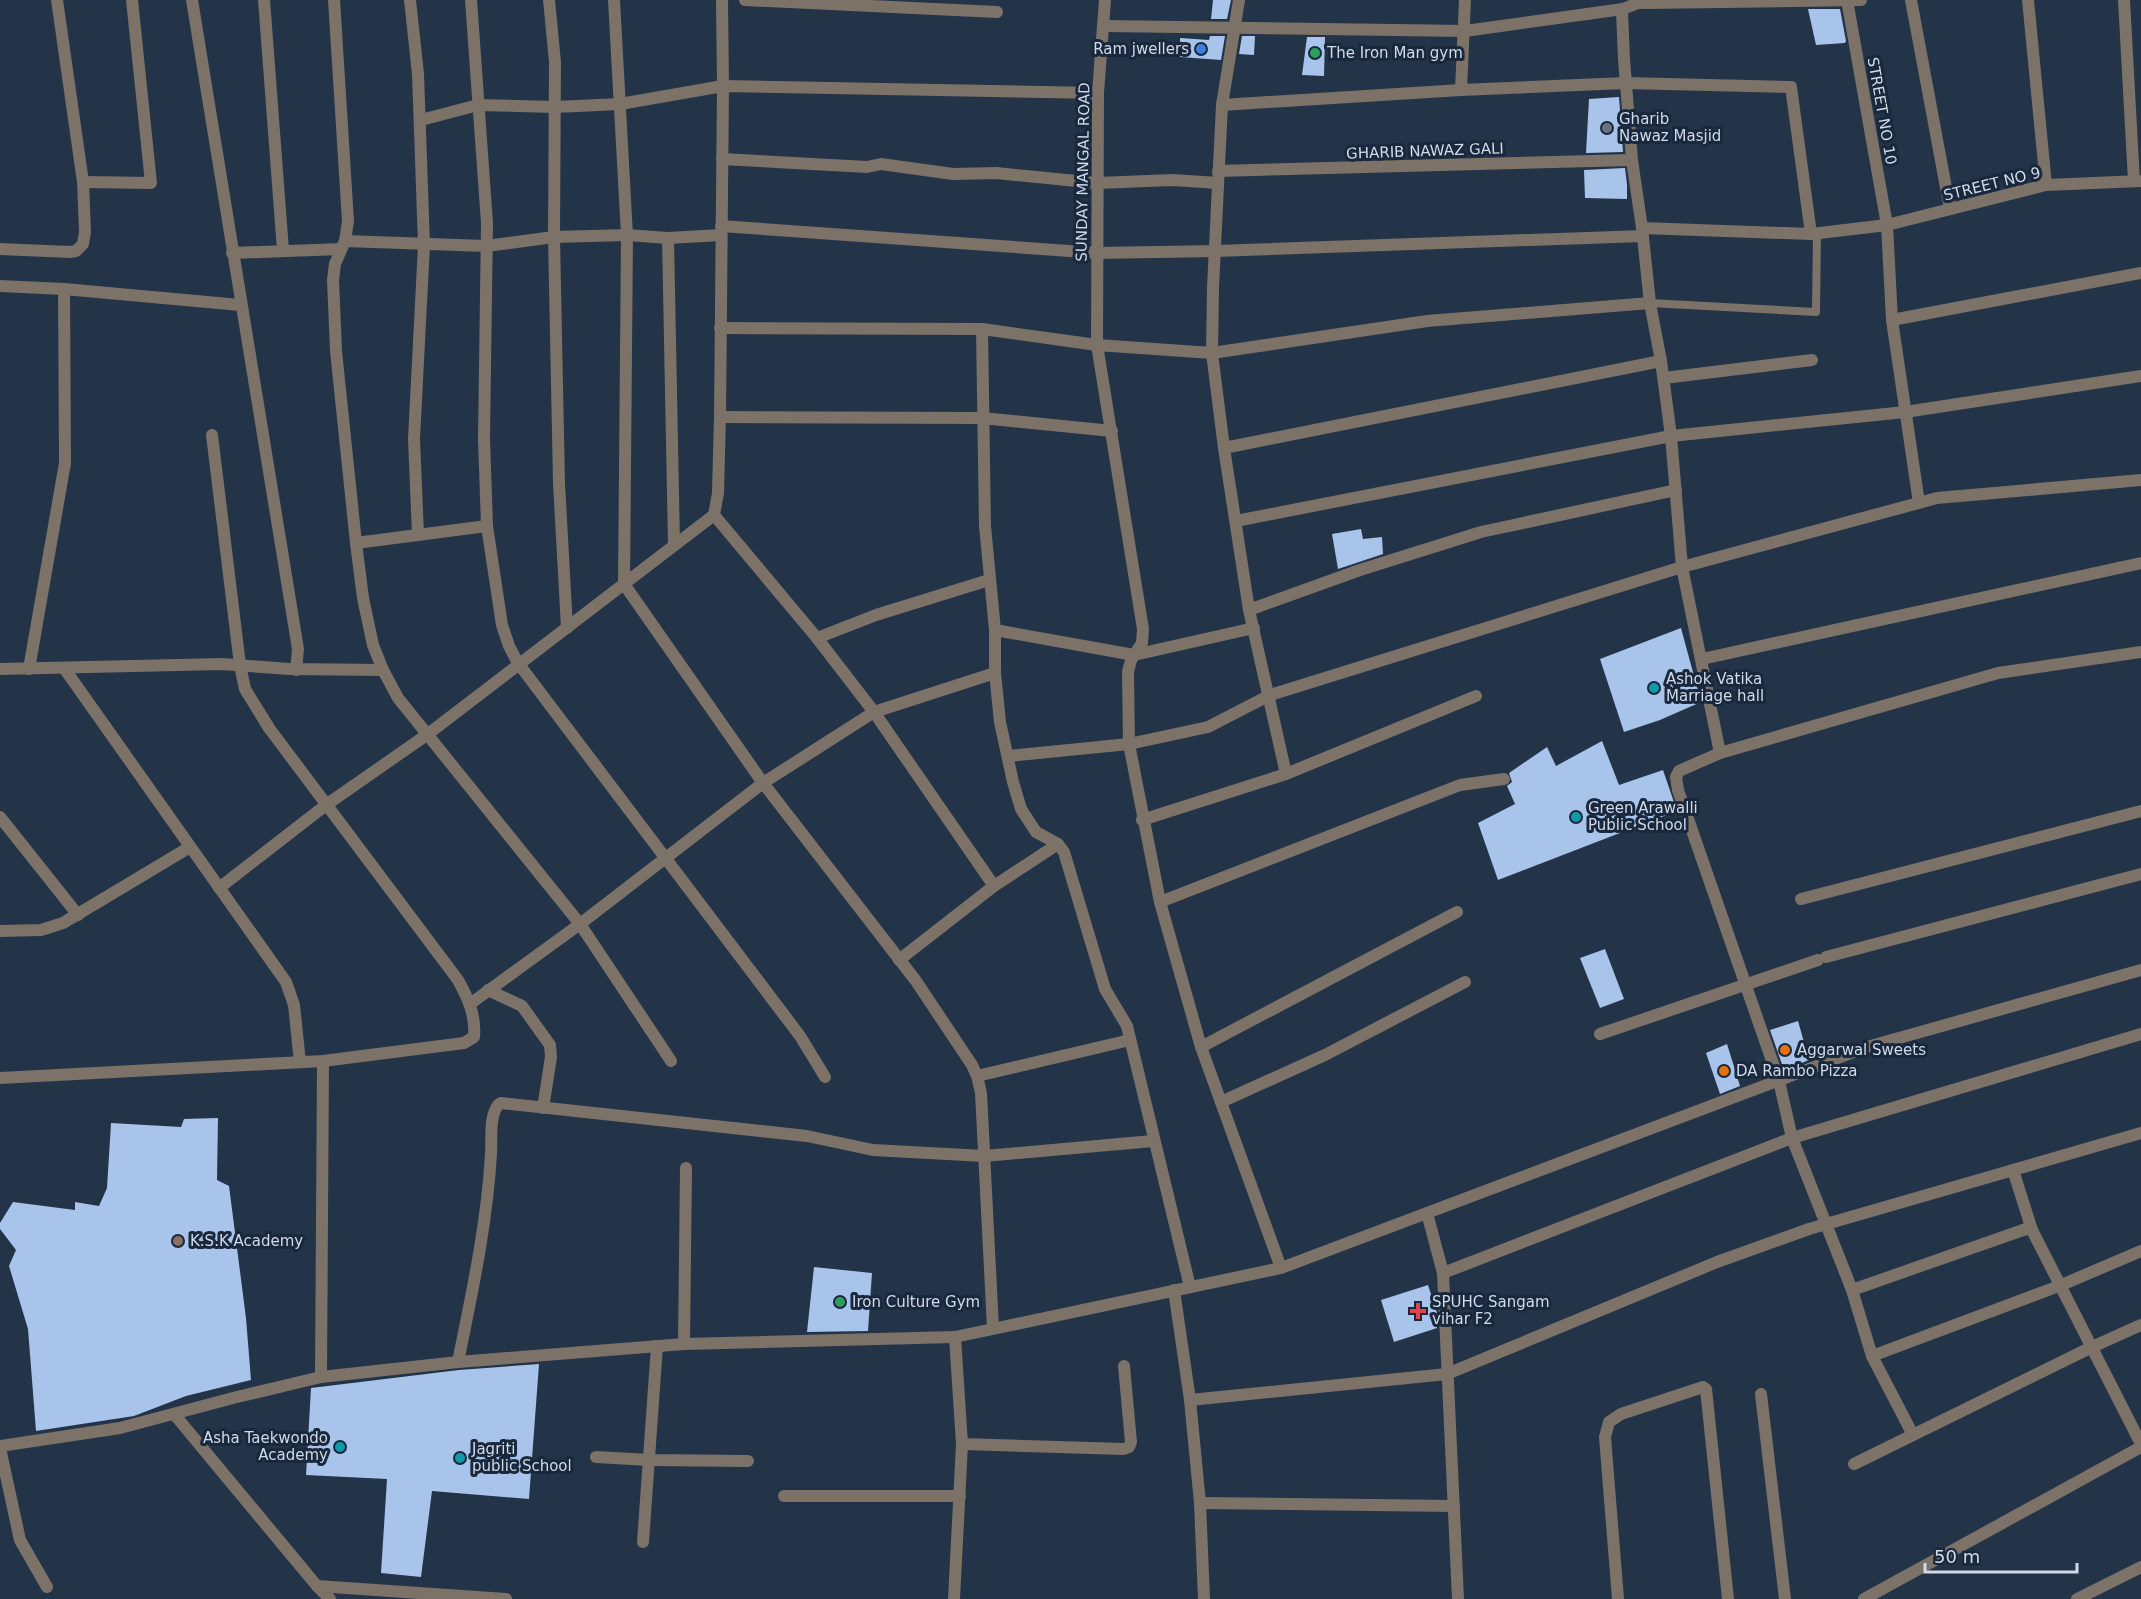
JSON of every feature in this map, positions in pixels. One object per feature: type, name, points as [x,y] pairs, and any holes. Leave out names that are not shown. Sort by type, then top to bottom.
[{"type":"street","points":[[0,249],[70,252],[80,248],[85,232],[83,182],[57,0]]},
{"type":"street","points":[[83,182],[151,183],[132,0]]},
{"type":"street","points":[[192,0],[298,649],[296,670]]},
{"type":"street","points":[[264,0],[283,250]]},
{"type":"street","points":[[334,0],[348,209],[343,245],[335,264],[333,280],[336,351],[356,543],[363,598],[373,645],[398,698],[580,924],[671,1061]]},
{"type":"street","points":[[410,0],[421,120],[424,244],[414,439],[418,535]]},
{"type":"street","points":[[471,0],[487,223],[484,439],[487,526],[502,625],[518,663],[800,1036],[825,1077]]},
{"type":"street","points":[[549,0],[555,62],[554,237],[559,483],[567,628]]},
{"type":"street","points":[[614,0],[627,235],[624,584],[763,783],[922,990],[972,1065],[981,1093],[993,1328]]},
{"type":"street","points":[[219,888],[327,805],[428,734],[714,515],[718,494],[720,417],[722,0]]},
{"type":"street","points":[[745,0],[997,12]]},
{"type":"street","name":"SUNDAY MANGAL ROAD","points":[[1105,0],[1098,93],[1097,345],[1143,629],[1142,643],[1134,655],[1128,672],[1129,744],[1142,820],[1160,902],[1201,1047],[1281,1268]]},
{"type":"street","points":[[1239,0],[1222,105],[1212,353],[1249,610],[1286,774]]},
{"type":"street","points":[[1461,90],[1465,0]]},
{"type":"street","points":[[1103,26],[1465,31],[1623,9],[1638,3],[1862,0]]},
{"type":"street","points":[[1911,0],[1950,209]]},
{"type":"street","points":[[2028,0],[2046,185]]},
{"type":"street","points":[[2124,0],[2138,181]]},
{"type":"street","name":"STREET NO 10","points":[[1847,1],[1887,225],[1892,320],[1919,503]]},
{"type":"street","points":[[1623,9],[1632,160],[1643,232],[1650,303],[1664,378],[1682,567],[1720,753]]},
{"type":"street","points":[[1222,105],[1461,90],[1626,83],[1791,87],[1814,234]]},
{"type":"street","points":[[421,120],[478,105],[555,107],[620,104],[723,86],[1098,93]]},
{"type":"street","name":"GHARIB NAWAZ GALI","points":[[722,159],[867,167],[881,164],[953,174],[996,173],[1097,183],[1632,160]]},
{"type":"street","name":"STREET NO 9","points":[[232,253],[343,245],[486,246],[554,237],[627,235],[668,238],[721,231],[1097,253],[1216,251],[1643,232],[1814,234],[1887,225],[2046,185],[2138,181]]},
{"type":"street","points":[[668,238],[674,545]]},
{"type":"street","points":[[1892,320],[2141,273]]},
{"type":"street","points":[[0,286],[64,289],[240,305]]},
{"type":"street","points":[[29,669],[66,454],[64,289]]},
{"type":"street","points":[[720,328],[982,329],[1097,345],[1212,353],[1426,321],[1650,303]]},
{"type":"street","points":[[982,329],[985,526],[995,630],[995,673],[1000,722],[1017,800],[1036,832],[1058,844],[1069,862],[1105,989],[1127,1026],[1190,1287]]},
{"type":"street","points":[[1664,378],[1812,360]]},
{"type":"street","points":[[1224,448],[1661,361]]},
{"type":"street","points":[[1236,521],[1671,436],[1905,412],[2141,376]]},
{"type":"street","points":[[720,417],[982,418],[1112,431]]},
{"type":"street","points":[[0,1078],[323,1061],[468,1042],[474,1037],[475,1026],[470,1004],[458,980],[269,728],[245,689],[240,665],[212,435]]},
{"type":"street","points":[[1008,756],[1129,744],[1208,727],[1270,695],[1682,567],[1937,498],[2141,480]]},
{"type":"street","points":[[1249,610],[1360,570],[1480,532],[1676,490]]},
{"type":"street","points":[[714,515],[817,638],[874,712],[994,886]]},
{"type":"street","points":[[356,543],[487,526]]},
{"type":"street","points":[[1702,659],[2141,563]]},
{"type":"street","points":[[817,638],[876,615],[989,580]]},
{"type":"street","points":[[995,630],[1134,655],[1254,628]]},
{"type":"street","points":[[1913,1435],[1872,1356],[1852,1290],[1792,1138],[1779,1081],[1675,780],[1679,771],[1720,753],[1998,673],[2141,652]]},
{"type":"street","points":[[0,669],[240,665],[296,670],[383,670]]},
{"type":"street","points":[[64,668],[278,971],[291,993],[294,1005],[300,1062]]},
{"type":"street","points":[[470,1004],[580,924],[763,783],[874,712],[995,673]]},
{"type":"street","points":[[1142,820],[1286,774],[1476,696]]},
{"type":"street","points":[[1160,902],[1460,785],[1503,779]]},
{"type":"street","points":[[1801,899],[2141,811]]},
{"type":"street","points":[[0,818],[78,915]]},
{"type":"street","points":[[899,960],[994,886],[1058,844]]},
{"type":"street","points":[[0,931],[51,928],[78,915],[190,847]]},
{"type":"street","points":[[1600,1034],[1822,958],[2141,874]]},
{"type":"street","points":[[1201,1047],[1457,912]]},
{"type":"street","points":[[47,1587],[20,1540],[0,1447],[120,1428],[321,1377],[458,1362],[684,1344],[955,1337],[1281,1268],[1867,1047],[2141,970]]},
{"type":"street","points":[[1221,1102],[1325,1055],[1465,982]]},
{"type":"street","points":[[488,990],[522,1006],[550,1045],[551,1057],[543,1108]]},
{"type":"street","points":[[1443,1273],[1792,1138],[2141,1034]]},
{"type":"street","points":[[977,1076],[1130,1040]]},
{"type":"street","points":[[321,1377],[323,1061]]},
{"type":"street","points":[[458,1362],[477,1266],[491,1156],[493,1113],[501,1103],[807,1136],[873,1150],[984,1156],[1153,1141]]},
{"type":"street","points":[[1190,1400],[1447,1374],[1716,1262],[1825,1223],[2141,1133]]},
{"type":"street","points":[[684,1344],[686,1168]]},
{"type":"street","points":[[1864,1599],[2141,1445],[2032,1230],[2013,1170]]},
{"type":"street","points":[[1427,1212],[1443,1273],[1458,1599]]},
{"type":"street","points":[[1852,1290],[2026,1228],[2032,1230]]},
{"type":"street","points":[[1872,1356],[2059,1286],[2141,1251]]},
{"type":"street","points":[[1174,1290],[1190,1400],[1200,1503],[1204,1599]]},
{"type":"street","points":[[1854,1464],[2141,1325]]},
{"type":"street","points":[[954,1599],[962,1444],[955,1337]]},
{"type":"street","points":[[643,1542],[657,1346]]},
{"type":"street","points":[[962,1444],[1124,1449],[1129,1447],[1131,1442],[1124,1366]]},
{"type":"street","points":[[1618,1599],[1605,1437],[1609,1422],[1621,1414],[1703,1387],[1706,1389],[1728,1599]]},
{"type":"street","points":[[1761,1394],[1785,1599]]},
{"type":"street","points":[[174,1414],[322,1594],[506,1599]]},
{"type":"street","points":[[596,1457],[748,1461]]},
{"type":"street","points":[[784,1496],[960,1496]]},
{"type":"street","points":[[1200,1503],[1454,1506]]},
{"type":"street","points":[[2077,1599],[2141,1568]]},
{"type":"lane","points":[[1650,303],[1816,312],[1814,234]]},
{"type":"building","points":[[1213,0],[1231,0],[1227,19],[1211,19]]},
{"type":"building","points":[[1808,9],[1840,9],[1845,43],[1816,45]]},
{"type":"building","name":"Ram jwellers","points":[[1210,36],[1225,36],[1221,60],[1180,57],[1180,38],[1209,40]]},
{"type":"building","points":[[1242,36],[1255,36],[1254,55],[1239,54]]},
{"type":"building","name":"The Iron Man gym","points":[[1307,37],[1325,37],[1324,76],[1302,75]]},
{"type":"building","name":"Gharib Nawaz Masjid","points":[[1619,97],[1623,152],[1586,153],[1589,99]]},
{"type":"building","name":"Gharib Nawaz Masjid","points":[[1625,168],[1627,199],[1585,198],[1584,170]]},
{"type":"building","points":[[1361,529],[1363,539],[1382,537],[1383,554],[1338,569],[1332,534]]},
{"type":"building","name":"Ashok Vatika Marriage hall","points":[[1681,628],[1701,702],[1660,720],[1624,732],[1600,659]]},
{"type":"building","name":"Green Arawalli Public School","points":[[1602,741],[1619,785],[1663,770],[1677,811],[1498,880],[1478,823],[1515,804],[1507,786],[1512,782],[1509,773],[1547,747],[1556,766]]},
{"type":"building","points":[[1605,949],[1624,999],[1600,1008],[1580,958]]},
{"type":"building","name":"Aggarwal Sweets","points":[[1798,1021],[1809,1060],[1784,1070],[1770,1030]]},
{"type":"building","name":"DA Rambo Pizza","points":[[1727,1044],[1740,1086],[1720,1094],[1706,1053]]},
{"type":"building","points":[[218,1118],[217,1180],[229,1186],[246,1318],[251,1380],[186,1396],[134,1416],[36,1431],[28,1329],[9,1266],[16,1250],[0,1229],[0,1223],[13,1202],[75,1210],[75,1202],[99,1206],[107,1188],[111,1123],[181,1127],[184,1119]]},
{"type":"building","name":"Iron Culture Gym","points":[[814,1267],[872,1273],[868,1331],[807,1332]]},
{"type":"building","points":[[1428,1285],[1437,1313],[1437,1328],[1394,1342],[1381,1300]]},
{"type":"building","name":"Jagriti public School","points":[[539,1364],[529,1499],[432,1491],[421,1577],[381,1573],[387,1479],[306,1475],[311,1388],[459,1370]]},
{"type":"place","name":"Ram jwellers","points":[[1201,49]]},
{"type":"place","name":"The Iron Man gym","points":[[1315,53]]},
{"type":"place","name":"Gharib Nawaz Masjid","points":[[1607,128]]},
{"type":"place","name":"Ashok Vatika Marriage hall","points":[[1654,688]]},
{"type":"place","name":"Green Arawalli Public School","points":[[1576,817]]},
{"type":"place","name":"Aggarwal Sweets","points":[[1785,1050]]},
{"type":"place","name":"DA Rambo Pizza","points":[[1724,1071]]},
{"type":"place","name":"K.S.K Academy","points":[[178,1241]]},
{"type":"place","name":"Iron Culture Gym","points":[[840,1302]]},
{"type":"place","name":"SPUHC Sangam vihar F2","points":[[1418,1311]]},
{"type":"place","name":"Asha Taekwondo Academy","points":[[340,1447]]},
{"type":"place","name":"Jagriti public School","points":[[460,1458]]}]
